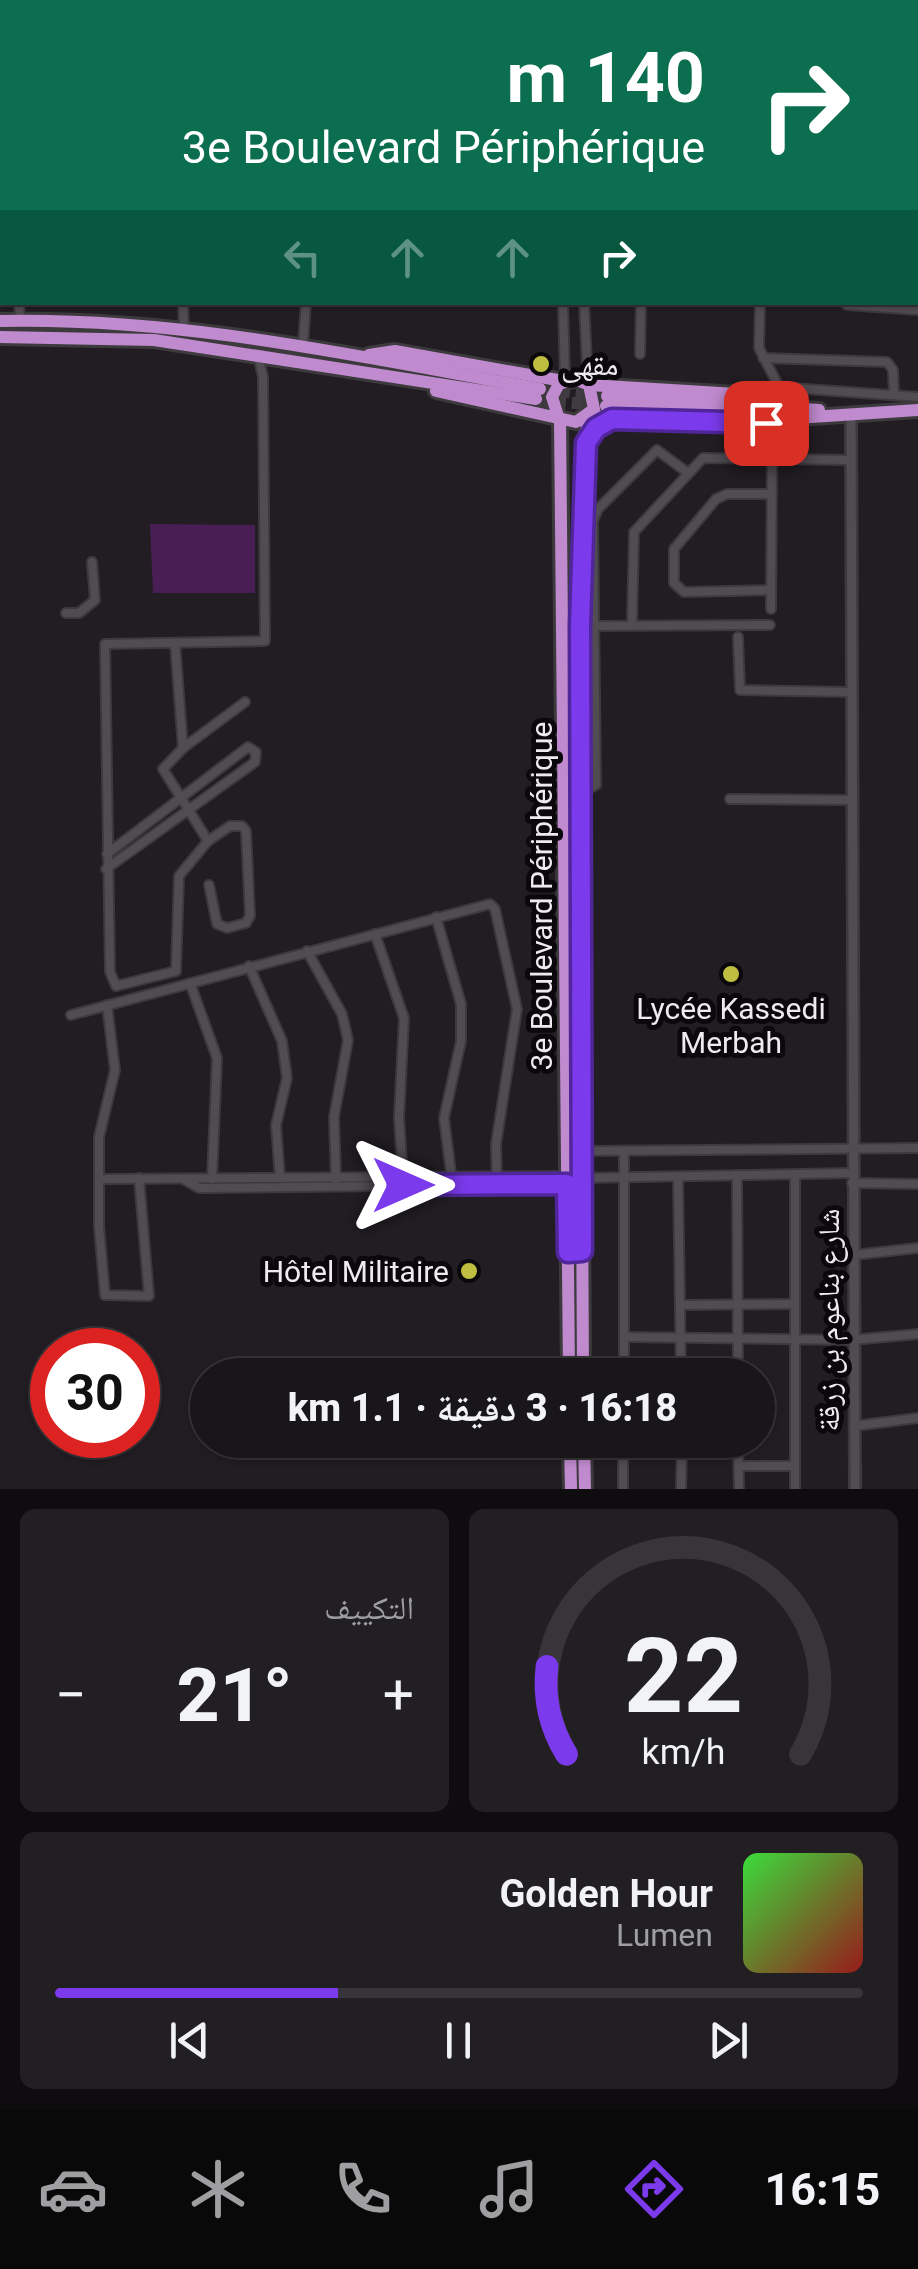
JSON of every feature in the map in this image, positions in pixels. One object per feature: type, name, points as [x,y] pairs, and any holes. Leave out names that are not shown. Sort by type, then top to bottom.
[{"type":"highway","points":[[0,321],[184,329],[303,345],[361,363],[538,400],[561,422],[588,417],[608,407],[851,414],[918,410]]},
{"type":"highway","points":[[0,337],[154,340],[258,355],[361,363],[395,351],[588,385],[753,395],[792,412]]},
{"type":"highway","points":[[361,363],[377,379],[538,400]]},
{"type":"highway","points":[[561,422],[552,398],[564,381]]},
{"type":"highway","points":[[583,1358],[570,1179],[574,1151],[587,626],[586,443],[588,417],[596,401],[588,385]]},
{"type":"highway","points":[[608,407],[760,424],[792,412]]},
{"type":"highway","points":[[586,443],[608,407]]},
{"type":"highway","name":"3e Boulevard Périphérique","points":[[561,422],[574,1151]]},
{"type":"highway","points":[[570,1358],[575,1251]]},
{"type":"highway","points":[[570,1458],[571,1489]]},
{"type":"highway","points":[[584,1458],[585,1489]]},
{"type":"street","points":[[18,305],[20,321]]},
{"type":"street","points":[[183,305],[184,329]]},
{"type":"street","points":[[303,345],[306,305]]},
{"type":"street","points":[[563,305],[564,381]]},
{"type":"street","points":[[584,305],[588,385]]},
{"type":"street","points":[[640,354],[641,305]]},
{"type":"street","points":[[760,305],[763,358],[779,387],[918,397]]},
{"type":"street","points":[[848,306],[860,305]]},
{"type":"street","points":[[880,305],[918,310]]},
{"type":"street","points":[[210,885],[217,924],[226,928],[246,923],[250,916],[246,832],[242,826],[230,826],[208,841],[180,876],[176,971],[121,988],[110,972],[105,644],[265,642],[262,376],[258,355]]},
{"type":"street","points":[[763,358],[887,362],[893,370],[894,395]]},
{"type":"street","name":"شارع بناعوم بن زرقة","points":[[851,414],[854,1489]]},
{"type":"street","points":[[688,474],[657,450],[598,509],[593,521],[587,626],[770,625]]},
{"type":"street","points":[[771,609],[772,456]]},
{"type":"street","points":[[632,624],[634,532],[703,458],[849,460]]},
{"type":"street","points":[[771,590],[684,592],[674,583],[674,549],[716,499],[727,494],[772,494]]},
{"type":"street","points":[[66,614],[79,613],[95,600],[92,562]]},
{"type":"street","points":[[738,637],[740,690],[850,692]]},
{"type":"street","points":[[175,643],[183,748]]},
{"type":"street","points":[[208,841],[163,769],[183,748],[244,702]]},
{"type":"street","points":[[106,854],[253,748],[255,762],[106,869]]},
{"type":"street","points":[[730,800],[850,800]]},
{"type":"street","points":[[71,1015],[490,904],[514,988],[517,1028],[498,1132],[497,1182]]},
{"type":"street","points":[[436,917],[461,1004],[462,1042],[444,1118],[452,1182]]},
{"type":"street","points":[[374,934],[404,1018],[399,1118],[403,1182]]},
{"type":"street","points":[[307,951],[342,1014],[348,1040],[334,1117],[336,1181]]},
{"type":"street","points":[[250,966],[282,1041],[287,1078],[276,1125],[280,1181]]},
{"type":"street","points":[[190,983],[216,1058],[212,1182]]},
{"type":"street","points":[[107,1005],[114,1070],[99,1137],[99,1226],[105,1295],[149,1296],[139,1178]]},
{"type":"street","points":[[574,1151],[918,1148]]},
{"type":"street","points":[[624,1152],[624,1358]]},
{"type":"street","points":[[101,1179],[497,1182],[795,1174],[918,1184]]},
{"type":"street","points":[[795,1174],[795,1489]]},
{"type":"street","points":[[737,1175],[738,1358]]},
{"type":"street","points":[[678,1177],[681,1358]]},
{"type":"street","points":[[852,1255],[918,1248]]},
{"type":"street","points":[[680,1305],[794,1304]]},
{"type":"street","points":[[625,1337],[852,1340],[918,1334]]},
{"type":"street","points":[[854,1426],[918,1418]]},
{"type":"street","points":[[623,1458],[623,1489]]},
{"type":"street","points":[[681,1489],[682,1458]]},
{"type":"street","points":[[739,1458],[739,1489]]},
{"type":"street","points":[[740,1466],[795,1466]]},
{"type":"shaded area","points":[[150,524],[255,525],[255,593],[153,593]]},
{"type":"tunnel","points":[[540,389],[600,395]]},
{"type":"tunnel","points":[[536,399],[603,406]]},
{"type":"place","name":"مقهى","points":[[541,364]]},
{"type":"place","name":"Lycée Kassedi Merbah","points":[[731,974]]},
{"type":"place","name":"Hôtel Militaire","points":[[469,1271]]},
{"type":"route","points":[[403,1185],[567,1184],[568,1252],[582,1251],[580,626],[586,443],[596,428],[612,419],[766,423]]}]
